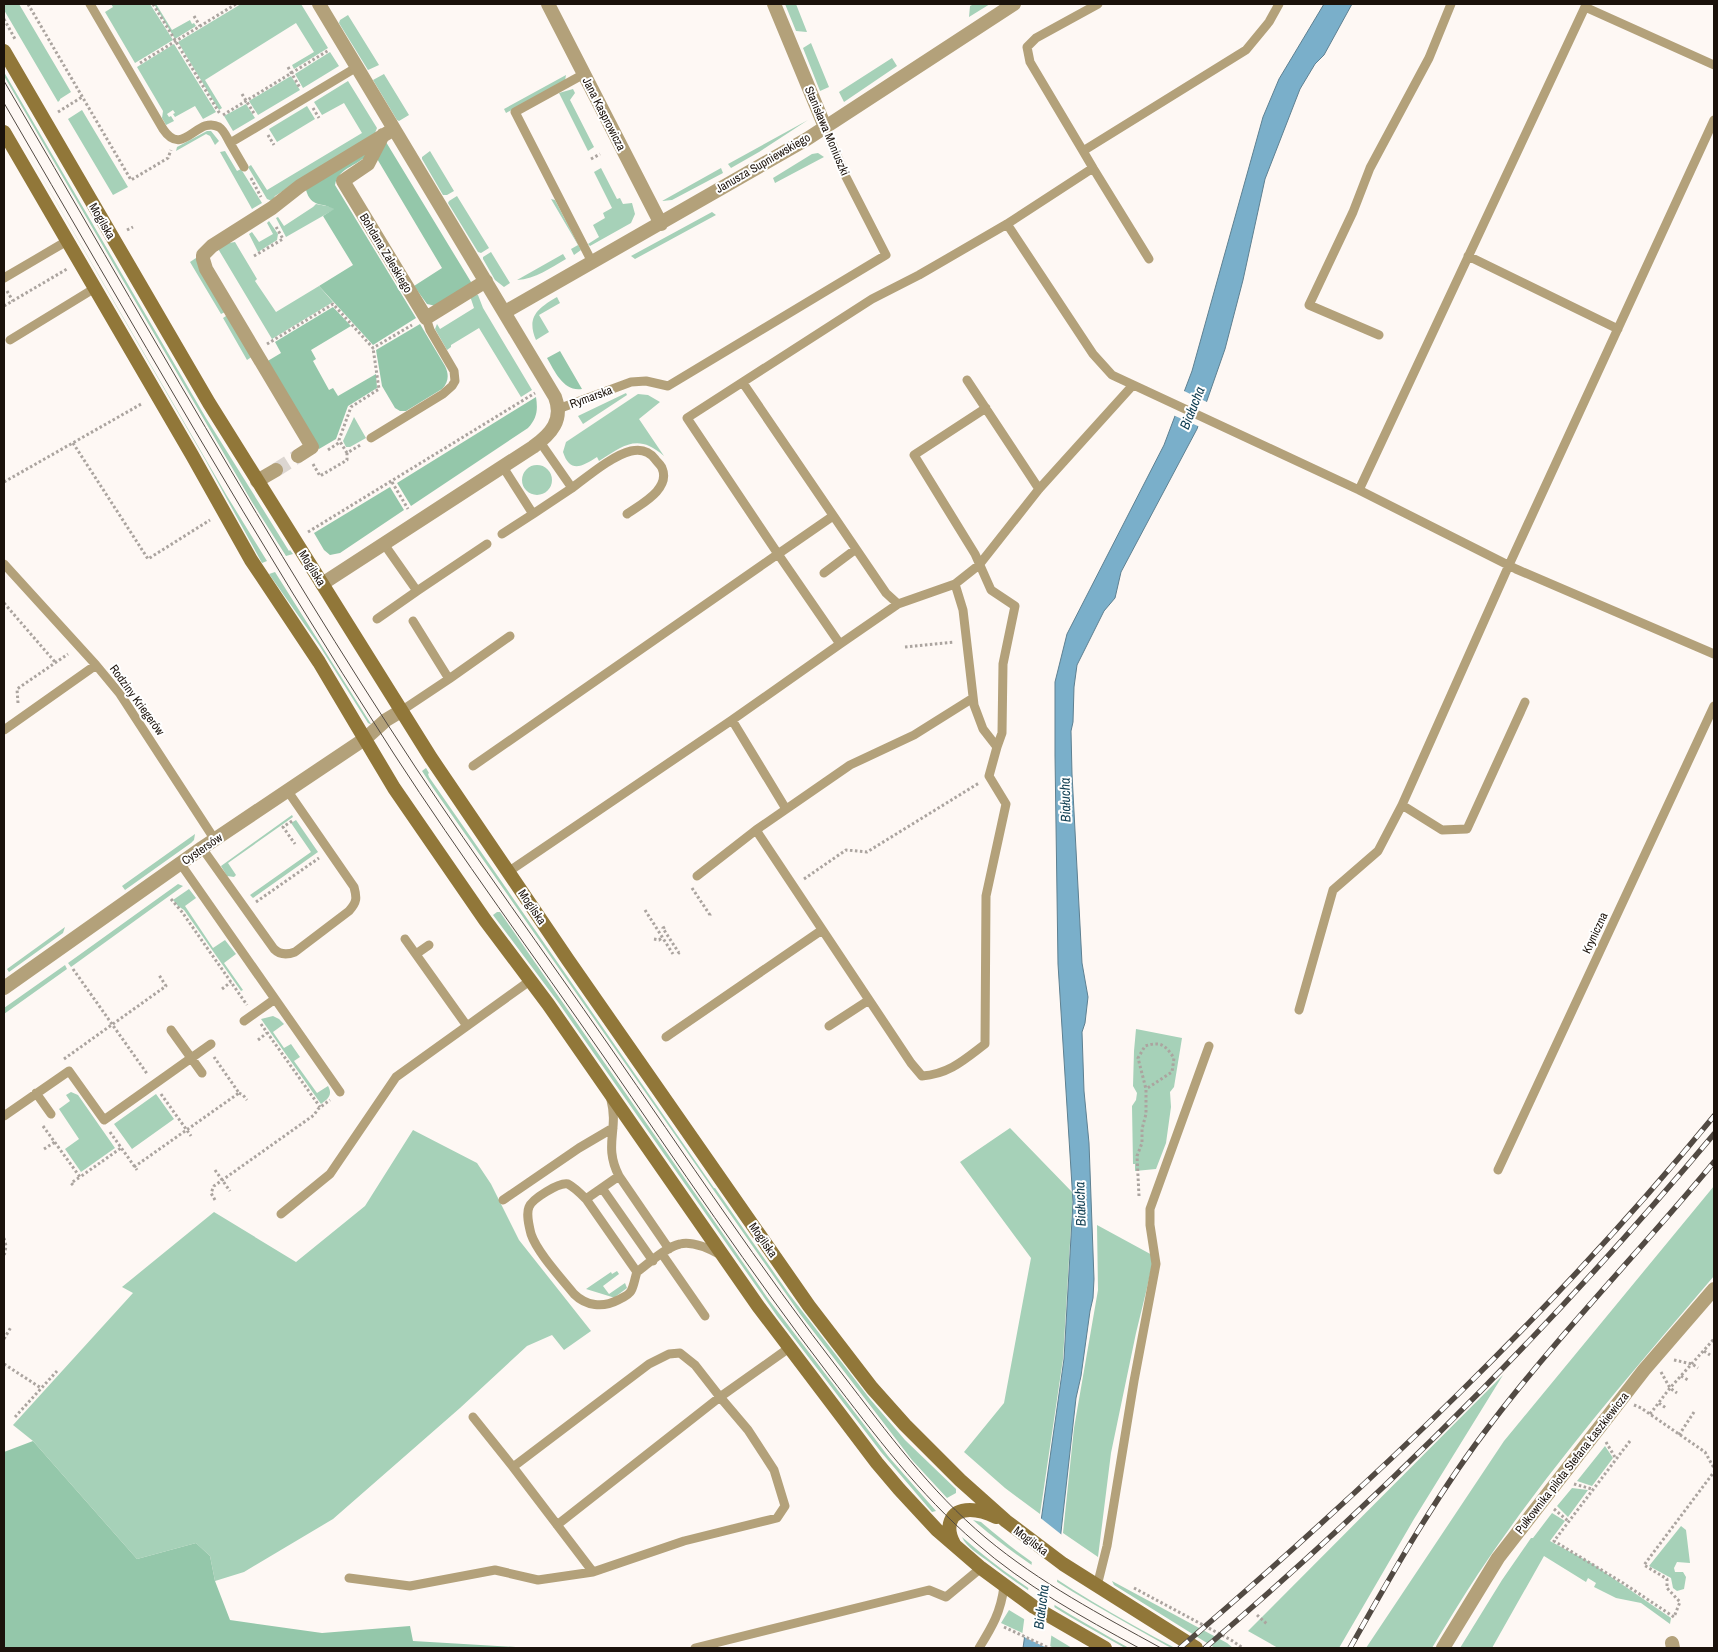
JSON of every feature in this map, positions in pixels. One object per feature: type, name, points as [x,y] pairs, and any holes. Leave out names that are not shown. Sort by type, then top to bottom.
[{"type":"main road","name":"Mogilska","points":[[4,51],[209,404],[444,778],[810,1306],[872,1388],[914,1435],[1008,1523],[1041,1549],[1196,1648]]},
{"type":"main road","points":[[4,132],[251,560],[319,662],[399,794],[485,920],[531,980],[789,1348],[898,1489],[959,1550],[1034,1607],[1106,1648]]},
{"type":"main road","points":[[959,1550],[952,1541],[948,1528],[950,1520],[958,1512],[965,1510],[981,1511],[1008,1523]]},
{"type":"street","points":[[319,4],[357,68],[389,132],[505,312],[555,397],[558,409]]},
{"type":"street","name":"Jana Kasprowicza","points":[[548,4],[661,224]]},
{"type":"street","name":"Stanisława Moniuszki","points":[[774,4],[825,127]]},
{"type":"street","name":"Janusza Supniewskiego","points":[[505,312],[661,224],[825,127],[1014,4]]},
{"type":"street","points":[[298,456],[312,447],[206,269],[203,255],[212,246],[272,208],[300,186],[389,132]]},
{"type":"street","name":"Bohdana Zaleskiego","points":[[389,132],[368,164],[343,181],[425,317]]},
{"type":"street","points":[[425,317],[486,281]]},
{"type":"street","name":"Rymarska","points":[[322,584],[540,442],[556,424],[558,409]]},
{"type":"street","points":[[257,481],[276,470]]},
{"type":"street","name":"Cystersów","points":[[4,988],[180,863],[366,738],[386,720],[401,711]]},
{"type":"street","name":"Pułkownika pilota Stefana Łaszkiewicza","points":[[1443,1648],[1498,1558],[1644,1370],[1714,1289]]},
{"type":"lane","points":[[90,4],[163,129],[172,139],[182,139],[208,125],[216,126],[223,131],[244,167]]},
{"type":"lane","points":[[1098,4],[1036,38],[1027,47],[1030,62],[1149,259]]},
{"type":"lane","points":[[1083,151],[1246,50],[1269,22],[1279,4]]},
{"type":"lane","points":[[1379,335],[1309,305],[1353,212],[1370,168],[1429,58],[1451,4]]},
{"type":"lane","points":[[1359,490],[1585,6],[1714,66]]},
{"type":"lane","points":[[230,143],[357,68]]},
{"type":"lane","points":[[584,74],[515,112],[592,262]]},
{"type":"lane","points":[[1299,1010],[1333,890],[1378,852],[1402,805],[1509,565],[1714,120]]},
{"type":"lane","name":"Stanisława Moniuszki","points":[[825,127],[846,177],[886,255]]},
{"type":"lane","points":[[840,644],[687,418],[872,299],[919,275],[1007,224],[1093,168]]},
{"type":"lane","points":[[1007,224],[1093,354],[1112,374],[1359,490],[1509,565],[1714,654]]},
{"type":"lane","points":[[4,278],[67,241]]},
{"type":"lane","name":"Rymarska","points":[[558,409],[631,382],[646,380],[668,386],[886,255]]},
{"type":"lane","points":[[1468,256],[1618,329]]},
{"type":"lane","points":[[10,340],[95,288]]},
{"type":"lane","points":[[371,438],[443,394],[452,386],[454,371],[430,330],[425,317]]},
{"type":"lane","points":[[968,380],[1039,489]]},
{"type":"lane","points":[[743,383],[886,593],[898,604]]},
{"type":"lane","points":[[508,872],[732,720],[898,604],[955,584],[979,565],[1039,489],[1133,385]]},
{"type":"lane","points":[[756,830],[910,1063],[922,1076],[936,1075],[952,1069],[986,1044],[986,896],[1006,804],[989,776],[1002,733],[1003,664],[1015,606],[991,590],[975,554],[914,455],[986,408]]},
{"type":"lane","points":[[540,442],[572,488]]},
{"type":"lane","points":[[502,534],[620,455],[640,450],[651,454],[662,468],[664,479],[656,493],[627,514]]},
{"type":"lane","points":[[502,467],[534,514]]},
{"type":"lane","points":[[474,766],[833,516]]},
{"type":"lane","points":[[384,544],[417,591]]},
{"type":"lane","points":[[377,618],[488,544]]},
{"type":"lane","points":[[824,573],[856,549]]},
{"type":"lane","name":"Rodziny Kriegerów","points":[[4,564],[96,665],[131,708],[215,840]]},
{"type":"lane","points":[[955,584],[964,610],[974,705],[983,728],[997,747]]},
{"type":"lane","points":[[413,621],[449,679]]},
{"type":"lane","points":[[401,711],[510,636]]},
{"type":"lane","points":[[4,730],[96,665]]},
{"type":"lane","points":[[697,876],[756,830],[850,765],[914,734],[973,698]]},
{"type":"lane","points":[[1402,805],[1442,830],[1467,829],[1525,702]]},
{"type":"lane","name":"Kryniczna","points":[[1498,1170],[1714,706]]},
{"type":"lane","points":[[732,720],[786,809]]},
{"type":"lane","points":[[202,848],[276,951],[288,954],[298,950],[349,911],[356,904],[357,897],[354,887],[287,790]]},
{"type":"lane","points":[[180,863],[340,1092]]},
{"type":"lane","points":[[666,1037],[822,930]]},
{"type":"lane","points":[[405,939],[467,1026]]},
{"type":"lane","points":[[416,954],[429,945]]},
{"type":"lane","points":[[281,1214],[330,1174],[396,1077],[531,980]]},
{"type":"lane","points":[[244,1021],[275,999]]},
{"type":"lane","points":[[829,1026],[869,1000]]},
{"type":"lane","points":[[171,1030],[202,1073]]},
{"type":"lane","points":[[4,1116],[69,1070],[104,1120],[209,1046]]},
{"type":"lane","points":[[1097,1586],[1107,1546],[1156,1264],[1150,1225],[1150,1209],[1208,1046]]},
{"type":"lane","points":[[608,1090],[615,1114],[611,1140],[611,1158],[619,1176],[705,1316]]},
{"type":"lane","points":[[36,1093],[51,1114]]},
{"type":"lane","points":[[502,1200],[579,1148],[613,1128]]},
{"type":"lane","points":[[586,1199],[619,1176]]},
{"type":"lane","points":[[637,1272],[586,1199],[572,1187],[565,1184],[555,1186],[531,1203],[528,1219],[532,1235],[538,1247],[574,1294],[579,1299],[592,1304],[606,1305],[623,1298],[631,1291],[637,1272],[666,1251],[681,1243],[699,1246],[725,1258]]},
{"type":"lane","points":[[602,1188],[653,1260]]},
{"type":"lane","points":[[557,1525],[720,1398],[789,1348]]},
{"type":"lane","points":[[349,1578],[410,1586],[495,1570],[538,1580],[593,1572],[684,1541],[776,1518],[785,1506],[774,1470],[748,1430],[695,1365],[680,1352],[669,1354],[649,1364],[513,1467]]},
{"type":"lane","points":[[473,1417],[593,1572]]},
{"type":"lane","points":[[695,1648],[928,1590],[946,1597],[981,1568]]},
{"type":"lane","points":[[979,1648],[995,1622],[1002,1602],[1004,1586]]},
{"type":"path","points":[[28,4],[131,180],[168,158]]},
{"type":"path","points":[[153,4],[221,116]]},
{"type":"path","points":[[128,70],[236,4]]},
{"type":"path","points":[[194,16],[200,26]]},
{"type":"path","points":[[216,126],[221,116],[331,48]]},
{"type":"path","points":[[58,112],[82,97]]},
{"type":"path","points":[[591,159],[600,154]]},
{"type":"path","points":[[244,167],[266,204]]},
{"type":"path","points":[[127,230],[133,226]]},
{"type":"path","points":[[254,256],[273,244]]},
{"type":"path","points":[[4,306],[68,269]]},
{"type":"path","points":[[4,285],[14,301]]},
{"type":"path","points":[[255,352],[333,304],[373,348],[379,388],[350,406],[339,440],[347,453],[347,460],[320,476],[313,464]]},
{"type":"path","points":[[373,348],[425,317]]},
{"type":"path","points":[[308,532],[537,392]]},
{"type":"path","points":[[4,482],[146,402]]},
{"type":"path","points":[[347,453],[371,438]]},
{"type":"path","points":[[331,448],[340,442]]},
{"type":"path","points":[[73,443],[148,559],[214,518]]},
{"type":"path","points":[[392,482],[409,511]]},
{"type":"path","points":[[4,603],[55,662]]},
{"type":"path","points":[[905,647],[967,641]]},
{"type":"path","points":[[62,646],[86,672]]},
{"type":"path","points":[[17,706],[19,701],[17,689],[69,654]]},
{"type":"path","points":[[793,886],[846,850],[867,852],[989,776]]},
{"type":"path","points":[[295,818],[283,827],[295,844]]},
{"type":"path","points":[[246,909],[328,851]]},
{"type":"path","points":[[688,882],[710,915],[708,916]]},
{"type":"path","points":[[170,899],[177,907]]},
{"type":"path","points":[[645,910],[673,954]]},
{"type":"path","points":[[665,927],[663,928],[679,952],[681,951]]},
{"type":"path","points":[[654,939],[659,940],[663,937]]},
{"type":"path","points":[[666,942],[671,939]]},
{"type":"path","points":[[73,969],[191,1136]]},
{"type":"path","points":[[61,1063],[66,1056],[166,986],[159,975]]},
{"type":"path","points":[[222,989],[232,982]]},
{"type":"path","points":[[258,1040],[267,1033]]},
{"type":"path","points":[[1138,1170],[1137,1156],[1142,1143],[1142,1128],[1146,1114],[1146,1089],[1138,1058],[1145,1046],[1154,1043],[1165,1046],[1174,1058],[1172,1072],[1146,1089]]},
{"type":"path","points":[[209,1046],[239,1093],[247,1100]]},
{"type":"path","points":[[214,1200],[211,1193],[212,1188],[314,1115],[320,1107],[340,1092]]},
{"type":"path","points":[[104,1120],[136,1168],[239,1093]]},
{"type":"path","points":[[26,1101],[80,1178]]},
{"type":"path","points":[[44,1149],[55,1142]]},
{"type":"path","points":[[73,1185],[72,1183],[121,1148]]},
{"type":"path","points":[[215,1170],[230,1191]]},
{"type":"path","points":[[4,1238],[6,1246],[4,1257]]},
{"type":"path","points":[[4,1338],[11,1327]]},
{"type":"path","points":[[1650,1414],[1670,1388],[1714,1339]]},
{"type":"path","points":[[1704,1351],[1710,1355]]},
{"type":"path","points":[[1668,1359],[1692,1364],[1698,1368]]},
{"type":"path","points":[[4,1364],[41,1388]]},
{"type":"path","points":[[1660,1370],[1670,1388],[1677,1393]]},
{"type":"path","points":[[15,1417],[57,1371]]},
{"type":"path","points":[[1681,1376],[1688,1380]]},
{"type":"path","points":[[1659,1403],[1666,1408]]},
{"type":"path","points":[[1631,1404],[1641,1408],[1705,1452],[1713,1462],[1714,1468]]},
{"type":"path","points":[[1678,1435],[1694,1412]]},
{"type":"path","points":[[1605,1439],[1616,1459]]},
{"type":"path","points":[[1630,1440],[1554,1541],[1674,1617],[1680,1602],[1667,1588],[1667,1579],[1644,1565],[1714,1472]]},
{"type":"path","points":[[1571,1483],[1592,1489]]},
{"type":"path","points":[[1551,1508],[1568,1521]]},
{"type":"path","points":[[1127,1584],[1231,1640],[1242,1648]]},
{"type":"path","points":[[1257,1615],[1268,1625]]},
{"type":"path","points":[[1000,1625],[1049,1648]]},
{"type":"green space","points":[[4,4],[19,4],[71,92],[58,102],[4,10]]},
{"type":"green space","points":[[111,4],[150,4],[173,40],[135,63],[105,12],[113,7]]},
{"type":"green space","points":[[154,4],[156,4],[172,30],[190,20],[196,26],[175,39]]},
{"type":"green space","points":[[241,4],[301,4],[328,48],[294,69],[292,65],[314,52],[296,23],[205,80],[222,108],[219,110],[178,42]]},
{"type":"green space","points":[[785,4],[796,4],[807,32],[796,31]]},
{"type":"green space","points":[[974,4],[990,4],[969,17],[970,6]]},
{"type":"green space","points":[[348,15],[379,65],[368,70],[339,23],[340,20]]},
{"type":"green space","points":[[811,43],[829,87],[820,91],[803,48]]},
{"type":"green space","points":[[174,44],[216,112],[203,119],[195,106],[175,117],[173,110],[167,114],[174,121],[166,125],[162,118],[163,111],[137,67]]},
{"type":"green space","points":[[330,52],[339,66],[303,88],[295,74]]},
{"type":"green space","points":[[892,58],[897,66],[844,102],[839,92]]},
{"type":"green space","points":[[4,72],[206,418],[289,551],[293,554],[286,556],[252,502],[4,76]]},
{"type":"green space","points":[[384,74],[409,115],[399,121],[373,80]]},
{"type":"green space","points":[[566,75],[565,81],[506,113],[504,109]]},
{"type":"green space","points":[[291,76],[300,90],[258,115],[249,101]]},
{"type":"green space","points":[[348,81],[377,128],[375,133],[275,196],[272,201],[267,199],[248,167],[251,165],[267,190],[362,133],[344,103],[322,115],[314,102]]},
{"type":"green space","points":[[573,89],[575,93],[570,100],[594,147],[588,151],[559,93]]},
{"type":"green space","points":[[246,104],[255,118],[233,131],[224,116]]},
{"type":"green space","points":[[307,106],[315,119],[277,142],[269,129]]},
{"type":"green space","points":[[82,110],[128,187],[113,195],[68,119]]},
{"type":"green space","points":[[4,112],[227,496],[267,561],[262,563],[206,461]]},
{"type":"green space","points":[[808,120],[731,168],[728,164]]},
{"type":"green space","points":[[207,131],[211,131],[219,141],[215,145],[210,136],[206,134],[176,151],[177,147]]},
{"type":"green space","points":[[386,142],[471,282],[470,285],[436,306],[427,304],[414,286],[442,268],[376,157]]},
{"type":"green space","points":[[374,144],[366,156],[340,174],[335,185],[416,318],[373,345],[319,286],[353,265],[323,216],[334,209],[317,204],[311,200],[306,190]]},
{"type":"green space","points":[[225,151],[237,171],[241,169],[262,203],[252,209],[220,152]]},
{"type":"green space","points":[[430,151],[454,191],[447,195],[443,195],[422,159]]},
{"type":"green space","points":[[818,153],[824,157],[775,183],[773,178],[812,154]]},
{"type":"green space","points":[[601,168],[617,199],[620,198],[623,204],[632,203],[635,214],[631,223],[590,246],[588,244],[599,237],[593,225],[605,218],[603,213],[612,208],[594,172]]},
{"type":"green space","points":[[721,168],[723,173],[672,200],[662,201]]},
{"type":"green space","points":[[457,196],[489,248],[481,253],[478,252],[448,203]]},
{"type":"green space","points":[[551,199],[555,200],[581,250],[574,255],[571,249],[578,245]]},
{"type":"green space","points":[[316,204],[335,209],[286,237],[276,218],[278,217],[284,226]]},
{"type":"green space","points":[[712,212],[716,215],[635,259],[631,256]]},
{"type":"green space","points":[[269,221],[278,234],[277,240],[258,252],[249,234],[252,232],[259,242],[273,234],[267,223]]},
{"type":"green space","points":[[235,242],[257,279],[255,281],[276,312],[319,286],[333,302],[272,339],[217,247]]},
{"type":"green space","points":[[491,252],[510,283],[504,287],[495,280],[483,259],[483,257]]},
{"type":"green space","points":[[563,254],[566,259],[530,278],[517,280]]},
{"type":"green space","points":[[196,258],[227,311],[221,314],[190,262]]},
{"type":"green space","points":[[476,294],[532,390],[521,397],[479,328],[451,345],[447,350],[435,329],[437,324],[440,329],[474,308],[470,296]]},
{"type":"green space","points":[[557,297],[560,303],[539,315],[549,332],[536,340],[532,325],[533,319],[539,309]]},
{"type":"green space","points":[[333,307],[351,326],[311,350],[316,359],[313,361],[329,390],[333,388],[338,396],[376,374],[377,388],[348,406],[336,439],[319,449],[266,362],[281,353],[275,342]]},
{"type":"green space","points":[[229,314],[253,356],[247,360],[223,318]]},
{"type":"green space","points":[[420,324],[445,366],[448,375],[447,381],[442,389],[406,411],[400,411],[395,408],[382,386],[376,350]]},
{"type":"green space","points":[[560,351],[582,389],[576,389],[565,384],[553,369],[547,358]]},
{"type":"green space","points":[[626,393],[627,395],[583,424],[578,416]]},
{"type":"green space","points":[[638,394],[648,395],[660,402],[639,419],[664,456],[655,449],[639,443],[624,446],[599,461],[597,457],[582,465],[573,466],[569,463],[563,452],[566,442]]},
{"type":"green space","points":[[536,397],[536,414],[528,428],[411,506],[397,483]]},
{"type":"green space","points":[[354,417],[366,438],[350,447],[346,447],[343,441]]},
{"type":"green space","points":[[537,465],[543,466],[551,474],[551,486],[543,494],[537,495],[531,494],[523,486],[522,480],[523,474],[531,466]]},
{"type":"green space","points":[[390,487],[404,510],[340,553],[330,555],[324,550],[314,533]]},
{"type":"green space","points":[[275,572],[371,724],[368,723],[319,645],[269,574]]},
{"type":"green space","points":[[426,768],[429,777],[789,1294],[870,1399],[905,1440],[956,1489],[956,1493],[947,1498],[912,1460],[800,1314],[433,788],[422,771]]},
{"type":"green space","points":[[292,815],[293,817],[228,863],[236,875],[234,877],[227,876],[221,866]]},
{"type":"green space","points":[[296,820],[318,852],[253,898],[250,895],[311,852],[291,823]]},
{"type":"green space","points":[[195,834],[194,840],[191,843],[125,890],[122,886]]},
{"type":"green space","points":[[178,884],[183,886],[71,967],[68,963]]},
{"type":"green space","points":[[189,889],[196,898],[185,906],[213,948],[225,940],[236,954],[224,963],[243,990],[241,991],[184,910],[173,900]]},
{"type":"green space","points":[[500,912],[769,1300],[888,1456],[936,1511],[932,1512],[881,1452],[777,1316],[558,1002],[493,915]]},
{"type":"green space","points":[[65,927],[63,933],[9,972],[7,969]]},
{"type":"green space","points":[[65,965],[67,969],[4,1014],[4,1008]]},
{"type":"green space","points":[[273,1016],[284,1024],[273,1032],[284,1048],[291,1044],[300,1057],[294,1061],[317,1093],[328,1086],[329,1096],[321,1104],[261,1019]]},
{"type":"green space","points":[[1136,1029],[1182,1038],[1174,1087],[1170,1092],[1171,1107],[1166,1143],[1156,1169],[1135,1171],[1135,1164],[1133,1164],[1132,1106],[1136,1100],[1137,1093],[1133,1086]]},
{"type":"green space","points":[[71,1092],[78,1095],[115,1148],[81,1172],[65,1149],[79,1139],[59,1109],[70,1101],[66,1095]]},
{"type":"green space","points":[[156,1094],[174,1119],[132,1149],[114,1124]]},
{"type":"green space","points":[[1010,1128],[1073,1193],[1063,1359],[1040,1514],[1005,1488],[964,1452],[1004,1403],[1031,1258],[960,1162]]},
{"type":"green space","points":[[413,1130],[477,1163],[491,1184],[519,1240],[591,1331],[564,1350],[552,1335],[527,1346],[460,1408],[333,1519],[244,1572],[215,1581],[210,1556],[196,1543],[137,1559],[33,1441],[13,1425],[133,1293],[122,1287],[214,1212],[296,1262],[365,1206]]},
{"type":"green space","points":[[1714,1186],[1714,1276],[1652,1348],[1533,1497],[1478,1574],[1432,1648],[1366,1648],[1504,1441]]},
{"type":"green space","points":[[1097,1225],[1154,1256],[1111,1453],[1098,1557],[1063,1533],[1074,1428],[1098,1290]]},
{"type":"green space","points":[[617,1271],[619,1274],[603,1286],[609,1294],[625,1283],[627,1288],[615,1297],[586,1289],[611,1272],[612,1274]]},
{"type":"green space","points":[[1503,1375],[1414,1519],[1339,1648],[1278,1648],[1248,1631]]},
{"type":"green space","points":[[33,1441],[137,1559],[196,1543],[210,1556],[215,1581],[230,1620],[322,1633],[410,1626],[413,1641],[532,1648],[4,1648],[4,1452]]},
{"type":"green space","points":[[1605,1446],[1613,1458],[1592,1486],[1577,1481]]},
{"type":"green space","points":[[1572,1488],[1588,1490],[1568,1517],[1557,1506]]},
{"type":"green space","points":[[1552,1513],[1565,1521],[1550,1541],[1591,1563],[1671,1618],[1670,1624],[1641,1603],[1616,1598],[1594,1587],[1596,1583],[1588,1578],[1586,1582],[1544,1556],[1492,1648],[1460,1648],[1502,1580],[1531,1538],[1533,1538]]},
{"type":"green space","points":[[973,1520],[981,1522],[1027,1559],[1075,1591],[1175,1648],[1171,1648],[1119,1619],[1044,1574]]},
{"type":"green space","points":[[1681,1526],[1686,1530],[1690,1563],[1677,1562],[1674,1568],[1675,1572],[1683,1572],[1686,1577],[1684,1589],[1677,1591],[1673,1588],[1671,1578],[1649,1566]]},
{"type":"green space","points":[[962,1537],[1001,1569],[1022,1583],[1063,1610],[1129,1648],[1125,1648],[1107,1638],[1039,1597],[974,1551]]},
{"type":"green space","points":[[1112,1581],[1233,1648],[1215,1648],[1114,1585]]},
{"type":"green space","points":[[1009,1610],[1072,1648],[1054,1648],[1001,1623]]},
{"type":"water","name":"Białucha","points":[[1324,4],[1352,4],[1324,55],[1315,64],[1300,89],[1265,179],[1243,280],[1225,349],[1197,429],[1121,572],[1115,598],[1104,611],[1077,665],[1071,731],[1072,774],[1082,963],[1088,997],[1082,1032],[1084,1091],[1089,1143],[1093,1298],[1076,1398],[1048,1648],[1023,1648],[1064,1359],[1073,1202],[1058,964],[1055,682],[1067,634],[1164,445],[1192,371],[1263,117],[1279,79]]},
{"type":"pier","points":[[1182,390],[1209,403],[1200,427],[1173,415]]},
{"type":"pier","points":[[1038,1516],[1062,1535],[1050,1648],[1022,1636]]},
{"type":"tunnel","points":[[276,470],[298,456]]},
{"type":"tram line","points":[[4,81],[205,428],[309,599],[416,768],[723,1211],[812,1335],[910,1460],[946,1501],[986,1538],[1049,1584],[1161,1648]]},
{"type":"tram line","points":[[4,103],[243,512],[394,754],[471,869],[771,1297],[863,1420],[935,1505],[976,1543],[1014,1573],[1075,1612],[1139,1648]]},
{"type":"railway","points":[[1180,1648],[1322,1523],[1459,1394],[1590,1258],[1714,1116]]},
{"type":"railway","points":[[1205,1648],[1340,1527],[1470,1402],[1595,1270],[1714,1134]]},
{"type":"railway","points":[[1350,1648],[1435,1503],[1493,1421],[1574,1322],[1714,1162]]}]
